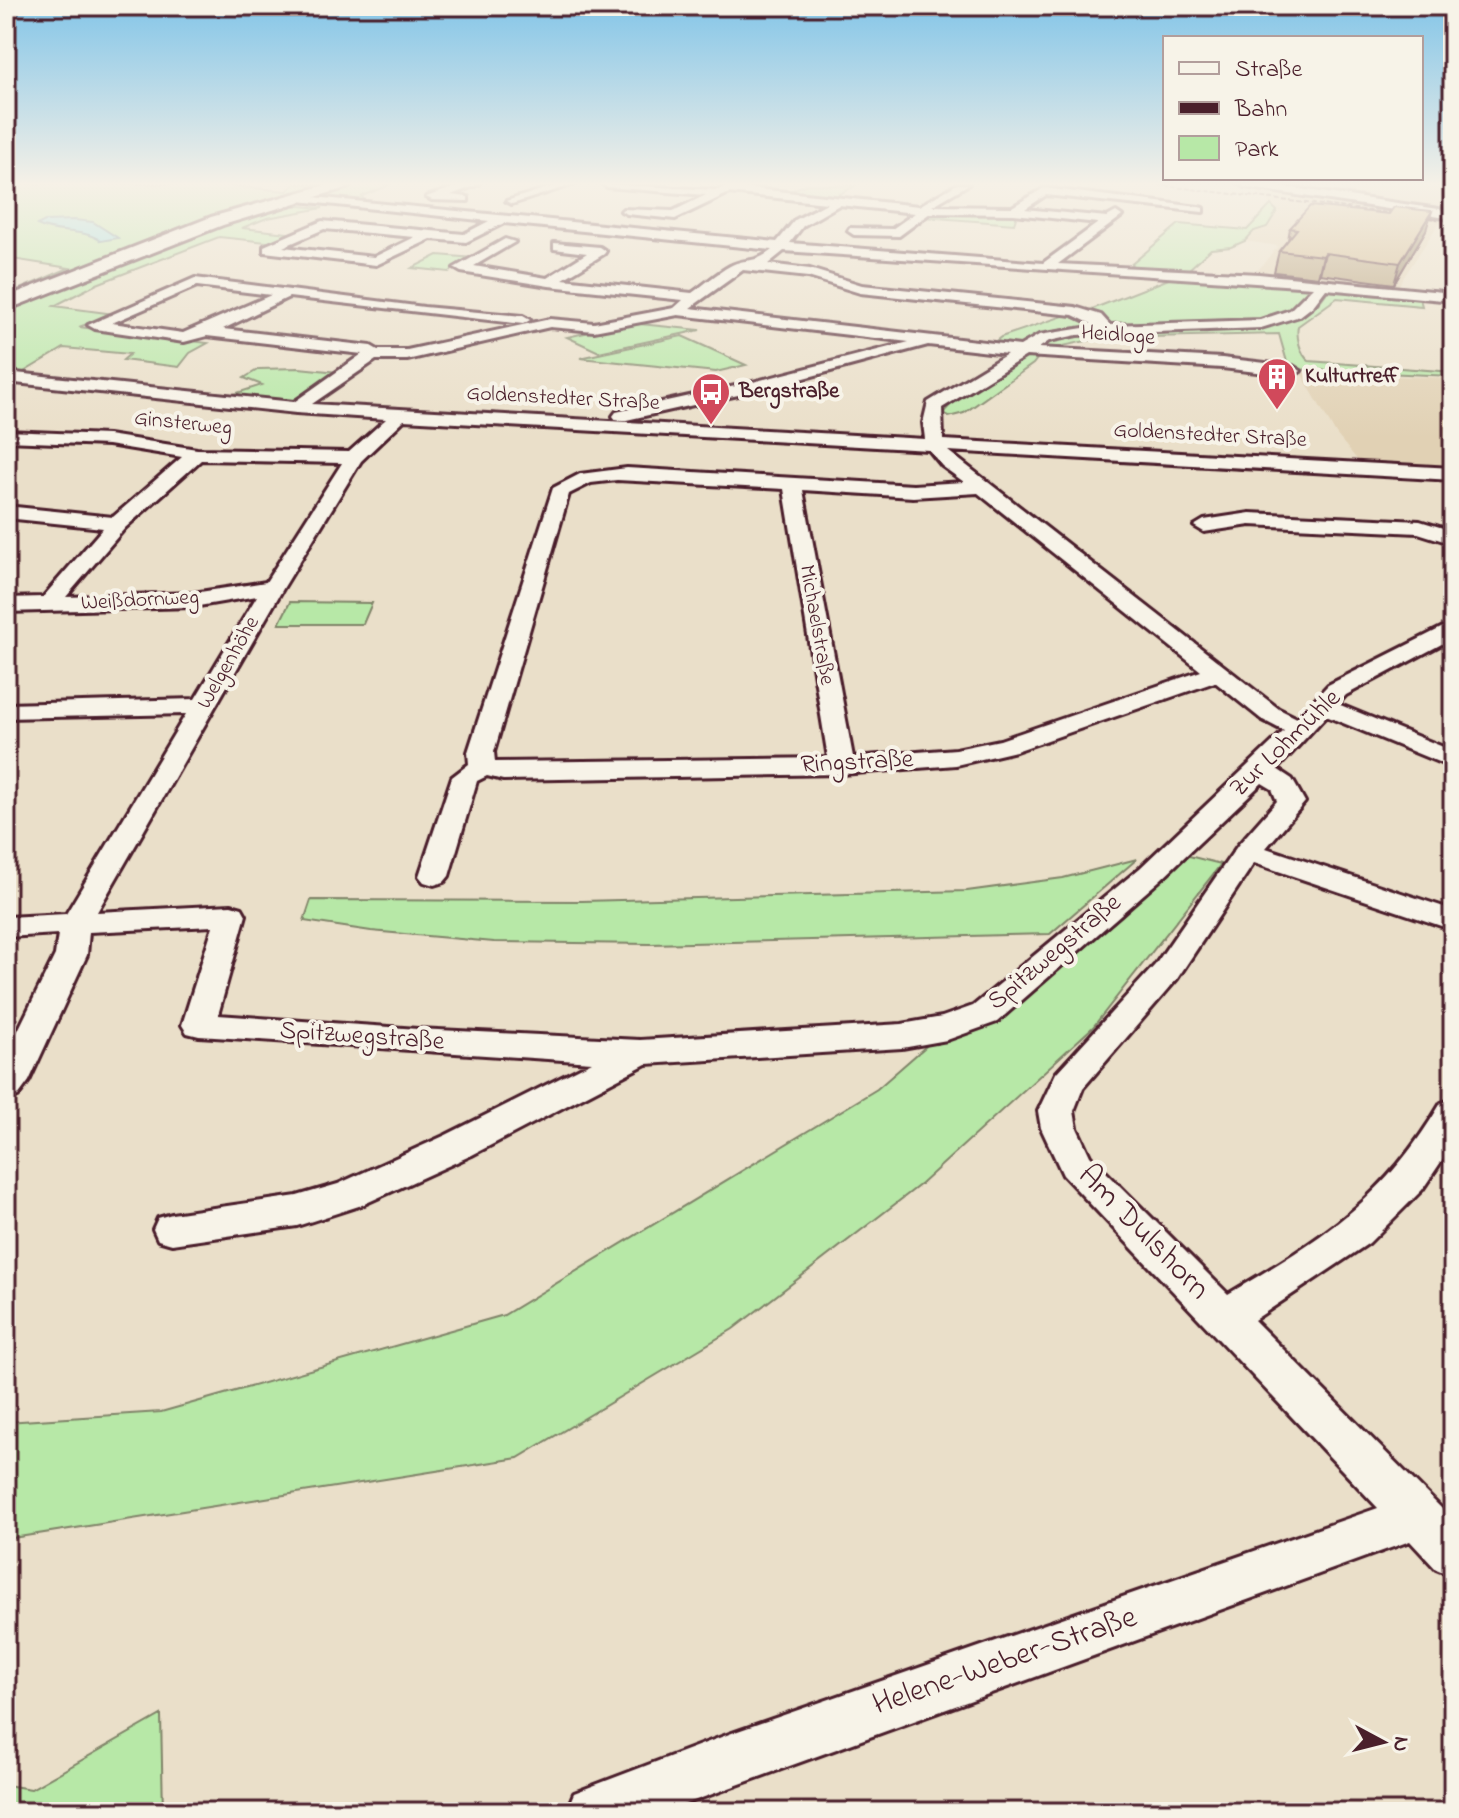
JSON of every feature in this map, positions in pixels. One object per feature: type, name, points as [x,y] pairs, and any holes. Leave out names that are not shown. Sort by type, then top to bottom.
[{"type":"main road","points":[[6,304],[93,269]]},
{"type":"street","points":[[466,269],[549,282],[693,297]]},
{"type":"street","points":[[549,282],[571,269]]},
{"type":"street","points":[[678,311],[735,269]]},
{"type":"street","points":[[773,269],[810,273],[860,289],[1075,311],[1096,318],[1107,330]]},
{"type":"street","points":[[1075,269],[1452,294]]},
{"type":"street","name":"Heidloge","points":[[206,331],[184,338],[95,325],[195,282],[542,324],[594,327],[678,311],[1020,351],[1222,363],[1293,371]]},
{"type":"street","points":[[1301,730],[1270,714],[940,454],[930,435],[934,406],[1044,338],[1107,330],[1261,324],[1295,313],[1308,303],[1322,284]]},
{"type":"street","points":[[206,331],[287,293]]},
{"type":"street","points":[[296,408],[360,361],[374,355],[407,355],[542,324]]},
{"type":"street","points":[[206,331],[371,351],[374,355]]},
{"type":"street","name":"Heidloge","points":[[609,426],[614,417],[750,388],[940,340]]},
{"type":"street","name":"Goldenstedter Straße","points":[[6,377],[296,408],[400,415],[1453,474]]},
{"type":"street","name":"Welgenhöhe","points":[[6,1087],[12,1081],[71,955],[75,924],[273,587],[354,458],[400,415]]},
{"type":"street","name":"Ginsterweg","points":[[6,436],[108,440],[197,454],[354,458]]},
{"type":"street","points":[[49,604],[115,523],[158,482],[197,454]]},
{"type":"street","points":[[434,876],[465,777],[483,767],[481,752],[560,492],[568,485],[596,476],[617,474],[913,491],[982,487]]},
{"type":"street","name":"Michaelstraße","points":[[795,483],[793,493],[842,766]]},
{"type":"street","points":[[6,512],[115,523]]},
{"type":"street","points":[[1204,526],[1250,519],[1320,524],[1333,521],[1420,527],[1453,538]]},
{"type":"street","name":"Weißdornweg","points":[[6,605],[193,600],[273,587]]},
{"type":"street","name":"Zur Lohmühle","points":[[1136,885],[1261,770],[1337,690],[1453,629]]},
{"type":"street","name":"Ringstraße","points":[[483,767],[503,772],[842,766],[956,757],[1007,746],[1218,673]]},
{"type":"street","points":[[6,711],[205,706]]},
{"type":"street","points":[[1322,706],[1453,760]]},
{"type":"street","name":"Am Dulshorn","points":[[1261,770],[1283,785],[1291,802],[1248,851],[1166,972],[1068,1082],[1056,1111],[1059,1128],[1076,1165],[1453,1553]]},
{"type":"street","points":[[1248,851],[1453,920]]},
{"type":"street","name":"Spitzwegstraße","points":[[75,924],[231,915],[199,1025],[449,1043],[640,1052],[902,1036],[947,1028],[985,1014],[1136,885]]},
{"type":"street","points":[[6,927],[75,924]]},
{"type":"street","name":"Spitzwegstraße","points":[[172,1229],[297,1211],[349,1195],[459,1145],[640,1052]]},
{"type":"street","points":[[1224,1317],[1337,1249],[1388,1207],[1439,1141],[1453,1112]]},
{"type":"street","name":"Helene-Weber-Straße","points":[[593,1812],[747,1754],[1418,1516]]},
{"type":"shaded area","points":[[1259,269],[1409,269],[1396,289],[1254,275]]},
{"type":"shaded area","points":[[1301,373],[1453,378],[1453,467],[1359,462],[1336,434]]},
{"type":"green space","points":[[67,269],[92,269],[6,302],[6,295]]},
{"type":"green space","points":[[108,269],[136,269],[54,306],[114,314],[79,327],[208,343],[190,353],[179,367],[123,360],[130,354],[64,348],[22,373],[6,372],[6,312]]},
{"type":"green space","points":[[420,269],[455,269],[449,272]]},
{"type":"green space","points":[[1144,269],[1189,269],[1187,271]]},
{"type":"green space","points":[[1179,275],[1307,286],[1308,296],[1291,311],[1264,320],[1114,326],[1087,311]]},
{"type":"green space","points":[[1331,287],[1419,295],[1422,306],[1337,298],[1298,326],[1299,345],[1309,361],[1453,372],[1453,376],[1289,369],[1279,334],[1104,338],[1051,348],[1034,348],[1046,340],[1074,334],[1267,325],[1303,314],[1318,304]]},
{"type":"green space","points":[[1072,313],[1098,327],[1037,335],[1016,347],[992,344],[1001,337]]},
{"type":"green space","points":[[630,323],[700,330],[599,352],[567,337]]},
{"type":"green space","points":[[682,336],[746,365],[716,372],[580,358]]},
{"type":"green space","points":[[1027,355],[1040,355],[1033,364],[964,413],[949,417],[943,413],[952,403]]},
{"type":"green space","points":[[299,368],[338,372],[302,398],[288,401],[219,394],[234,394],[262,385],[244,378],[259,369]]},
{"type":"green space","points":[[290,602],[372,603],[363,624],[279,624]]},
{"type":"green space","points":[[1185,855],[1221,864],[1093,1027],[921,1184],[733,1329],[518,1458],[6,1539],[6,1422],[161,1412],[504,1315],[877,1089],[932,1041],[992,1022],[1122,916]]},
{"type":"green space","points":[[1137,859],[1050,934],[650,944],[494,942],[371,931],[304,921],[311,900],[582,901],[967,891],[1063,878]]},
{"type":"green space","points":[[161,1715],[163,1812],[6,1812],[6,1785],[31,1789]]},
{"type":"place","name":"Kulturtreff","points":[[1277,411]]},
{"type":"place","name":"Bergstraße","points":[[711,426]]}]
